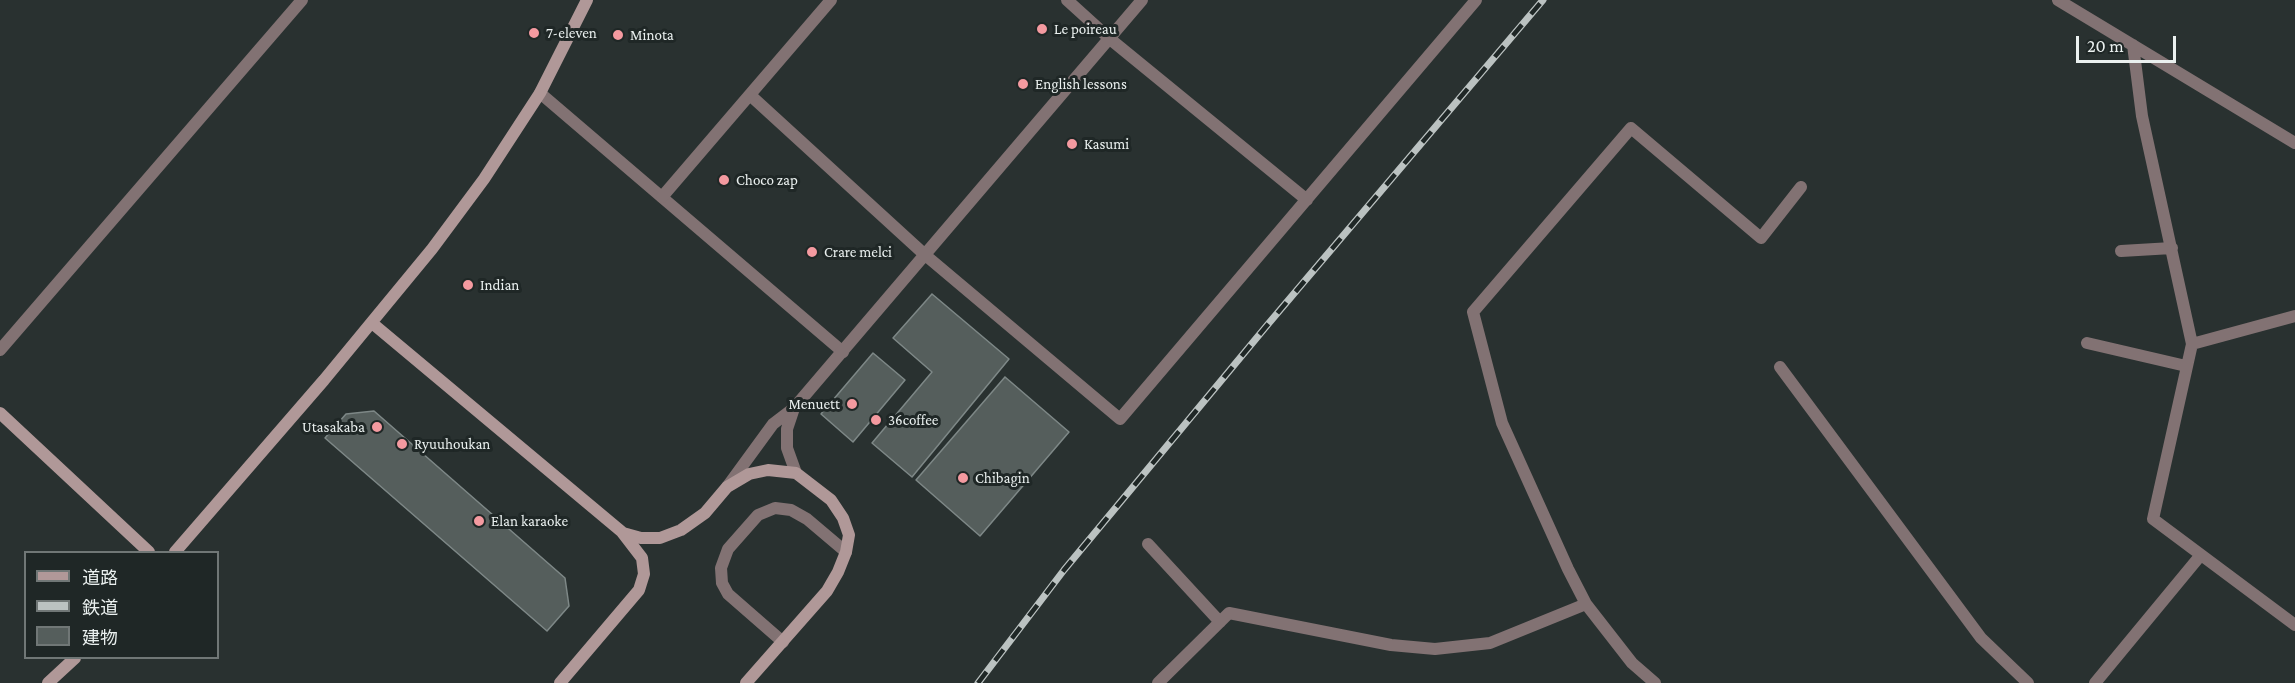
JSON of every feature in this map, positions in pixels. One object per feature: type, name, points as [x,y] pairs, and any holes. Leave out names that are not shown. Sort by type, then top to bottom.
[{"type":"street","points":[[0,350],[302,0]]},
{"type":"street","points":[[176,551],[372,322],[477,188],[540,93],[587,0]]},
{"type":"street","points":[[662,197],[831,0]]},
{"type":"street","points":[[1067,0],[1110,39],[1307,200]]},
{"type":"street","points":[[622,532],[641,538],[660,538],[681,530],[705,513],[773,424],[794,408],[843,352],[1142,0]]},
{"type":"street","points":[[750,94],[924,254],[1120,419],[1476,0]]},
{"type":"street","points":[[2058,0],[2295,143]]},
{"type":"street","points":[[2133,45],[2142,116],[2192,345],[2153,519],[2295,625]]},
{"type":"street","points":[[540,93],[843,352]]},
{"type":"street","points":[[1655,683],[1632,663],[1586,604],[1503,423],[1473,312],[1631,128],[1761,238],[1801,187]]},
{"type":"street","points":[[2121,251],[2172,248]]},
{"type":"street","points":[[2192,345],[2295,316]]},
{"type":"street","points":[[372,322],[622,532],[642,558],[644,574],[639,590],[560,683]]},
{"type":"street","points":[[2087,342],[2186,366]]},
{"type":"street","points":[[1780,367],[1981,638],[2028,683]]},
{"type":"street","points":[[794,408],[787,429],[787,448],[796,473]]},
{"type":"street","points":[[0,413],[148,551]]},
{"type":"street","points":[[727,487],[749,474],[768,470],[796,473],[831,500],[843,518],[849,535],[846,552],[827,591],[746,683]]},
{"type":"street","points":[[783,642],[729,594],[722,583],[721,568],[728,549],[758,515],[775,508],[791,510],[807,519],[846,552]]},
{"type":"street","points":[[1148,544],[1220,622]]},
{"type":"street","points":[[2095,683],[2200,556]]},
{"type":"street","points":[[1158,683],[1229,613],[1391,645],[1435,649],[1490,643],[1586,604]]},
{"type":"street","points":[[48,683],[73,659]]},
{"type":"building","points":[[932,294],[1009,359],[912,477],[872,443],[932,372],[893,338]]},
{"type":"building","points":[[873,353],[905,380],[853,442],[821,414]]},
{"type":"building","points":[[1005,377],[1069,432],[980,536],[916,480]]},
{"type":"building","points":[[374,411],[565,578],[569,606],[547,631],[325,438],[346,414]]},
{"type":"railway","points":[[978,683],[1064,570],[1269,323],[1543,0]]},
{"type":"place","name":"Le poireau","points":[[1042,29]]},
{"type":"place","name":"7-eleven","points":[[534,33]]},
{"type":"place","name":"Minota","points":[[618,35]]},
{"type":"place","name":"English lessons","points":[[1023,84]]},
{"type":"place","name":"Kasumi","points":[[1072,144]]},
{"type":"place","name":"Choco zap","points":[[724,180]]},
{"type":"place","name":"Crare melci","points":[[812,252]]},
{"type":"place","name":"Indian","points":[[468,285]]},
{"type":"place","name":"Menuett","points":[[852,404]]},
{"type":"place","name":"36coffee","points":[[876,420]]},
{"type":"place","name":"Utasakaba","points":[[377,427]]},
{"type":"place","name":"Ryuuhoukan","points":[[402,444]]},
{"type":"place","name":"Chibagin","points":[[963,478]]},
{"type":"place","name":"Elan karaoke","points":[[479,521]]}]
